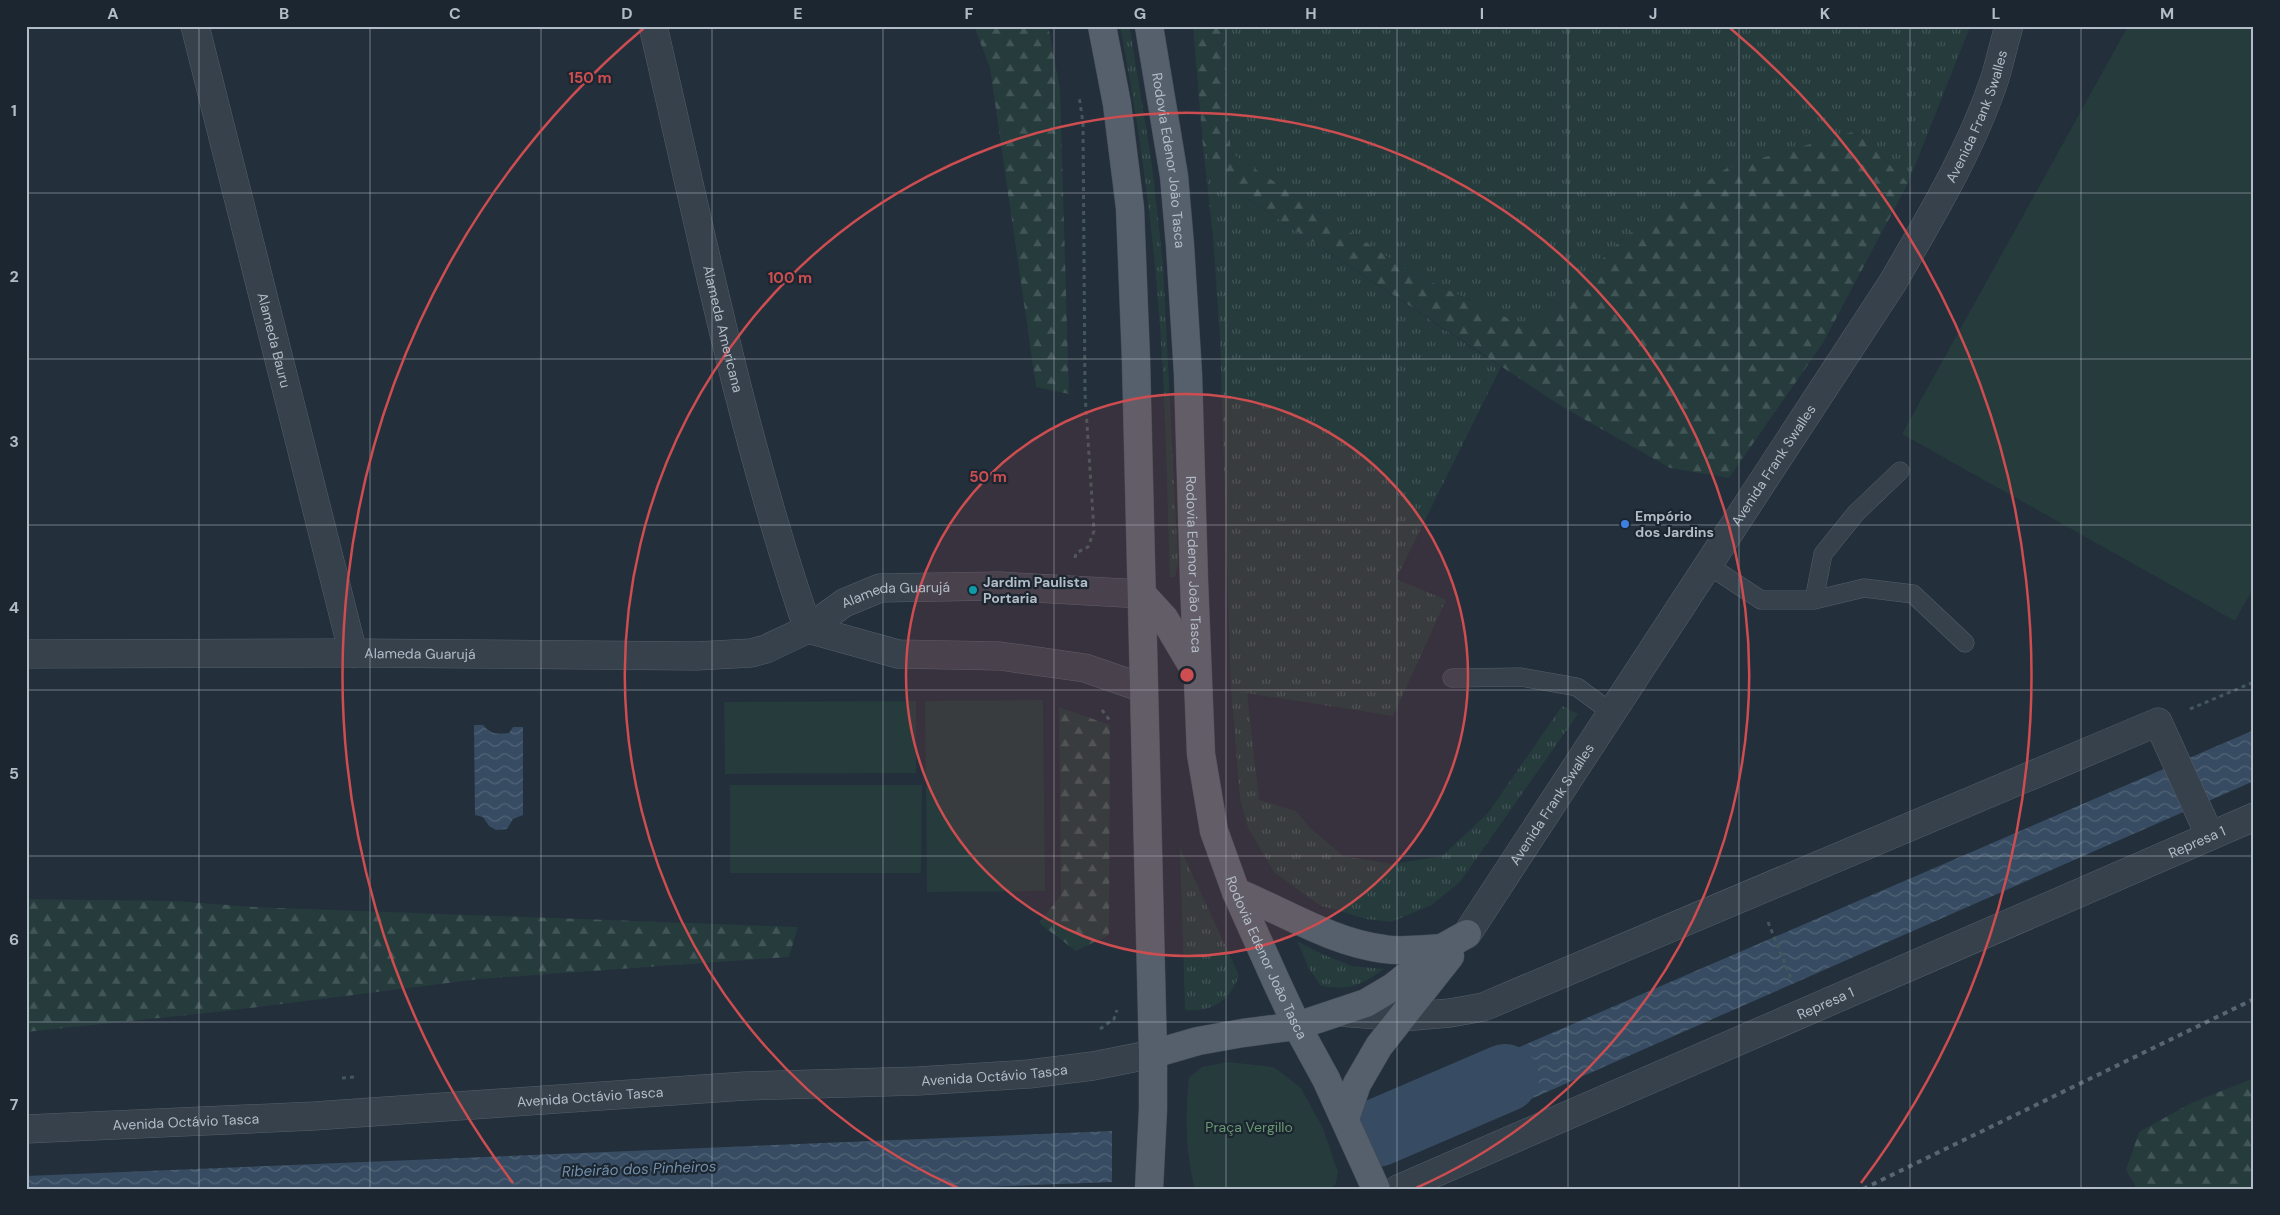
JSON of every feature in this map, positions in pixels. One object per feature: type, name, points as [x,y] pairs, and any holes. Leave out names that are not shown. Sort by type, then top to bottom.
[{"type":"main road","points":[[1102,26],[1117,104],[1130,208],[1142,594],[1153,1054],[1154,1108],[1149,1189]]},
{"type":"main road","name":"Rodovia Edenor João Tasca","points":[[1149,26],[1174,176],[1180,246],[1188,374],[1201,754],[1214,831],[1236,892],[1297,1026],[1326,1079],[1376,1189]]},
{"type":"main road","points":[[1142,594],[1164,618],[1190,658],[1198,675]]},
{"type":"main road","points":[[1236,892],[1271,906],[1327,935],[1384,950],[1442,948]]},
{"type":"main road","points":[[1153,1054],[1243,1033],[1297,1026],[1366,1003],[1393,987],[1442,948],[1467,934]]},
{"type":"main road","points":[[1345,1119],[1362,1076],[1379,1046],[1467,934]]},
{"type":"street","name":"Alameda Bauru","points":[[195,26],[353,652]]},
{"type":"street","name":"Alameda Americana","points":[[653,26],[750,434],[783,556],[808,629]]},
{"type":"street","name":"Avenida Frank Swalles","points":[[1467,934],[1893,282],[1941,199],[1970,139],[1995,78],[2009,26]]},
{"type":"street","name":"Alameda Guarujá","points":[[26,654],[353,652],[580,656],[752,653],[766,649],[808,629],[844,603],[880,588],[1000,586],[1142,594]]},
{"type":"street","points":[[808,629],[898,654],[1000,656],[1084,668],[1143,688]]},
{"type":"street","points":[[1339,1012],[1402,1017],[1450,1013],[1483,1007],[2162,730],[2209,833]]},
{"type":"street","name":"Represa 1","points":[[1398,1189],[2209,833],[2254,817]]},
{"type":"street","name":"Avenida Octávio Tasca","points":[[26,1129],[314,1116],[745,1086],[918,1081],[1029,1074],[1093,1066],[1153,1054]]},
{"type":"lane","points":[[1814,600],[1823,554],[1856,514],[1900,471]]},
{"type":"lane","points":[[1708,565],[1761,600],[1814,600],[1864,588],[1913,594],[1965,644]]},
{"type":"lane","points":[[1452,678],[1521,677],[1576,687],[1612,713]]},
{"type":"path","points":[[1069,590],[1076,553],[1088,547],[1094,531],[1085,394],[1083,123],[1078,94]]},
{"type":"path","points":[[2162,730],[2254,682]]},
{"type":"path","points":[[1100,706],[1112,727]]},
{"type":"path","points":[[1768,920],[1793,984]]},
{"type":"path","points":[[1094,1034],[1114,1019],[1118,1004]]},
{"type":"path","points":[[342,1078],[362,1076]]},
{"type":"green space","points":[[974,26],[1048,26],[1060,89],[1069,394],[1036,387],[990,68]]},
{"type":"green space","points":[[1120,26],[1129,26],[1131,35],[1152,165],[1163,264],[1178,563],[1175,577],[1170,577],[1164,389],[1153,251],[1139,138]]},
{"type":"green space","points":[[1193,26],[1221,26],[1231,153],[1412,273],[1533,330],[1623,238],[1727,168],[1856,131],[1908,183],[1823,343],[1729,478],[1670,468],[1561,406],[1221,181],[1203,147]]},
{"type":"green space","points":[[1221,26],[1970,27],[1908,183],[1856,131],[1623,238],[1533,330],[1412,273],[1231,153]]},
{"type":"green space","points":[[2128,26],[2254,26],[2254,587],[2235,621],[1902,434]]},
{"type":"green space","points":[[1203,147],[1221,181],[1501,367],[1396,579],[1446,600],[1393,716],[1247,693],[1259,800],[1296,811],[1310,828],[1343,856],[1392,864],[1442,856],[1488,813],[1562,706],[1578,714],[1460,882],[1432,905],[1391,922],[1366,919],[1319,905],[1274,872],[1248,828],[1240,799],[1231,688],[1220,338],[1213,237]]},
{"type":"green space","points":[[1043,700],[1045,891],[927,892],[925,701]]},
{"type":"green space","points":[[916,701],[916,773],[725,774],[724,702]]},
{"type":"green space","points":[[1059,707],[1110,725],[1109,935],[1076,951],[1039,923],[1061,895]]},
{"type":"green space","points":[[730,785],[922,785],[921,873],[730,873]]},
{"type":"green space","points":[[1180,848],[1239,975],[1231,992],[1225,998],[1212,1007],[1204,1009],[1185,1010]]},
{"type":"green space","points":[[26,899],[176,901],[254,907],[798,927],[789,957],[480,979],[226,1011],[26,1032]]},
{"type":"green space","points":[[1297,941],[1352,966],[1384,969],[1368,980],[1354,986],[1340,988],[1321,986],[1309,969]]},
{"type":"green space","name":"Praça Vergillo","points":[[1229,1062],[1274,1067],[1301,1088],[1323,1128],[1338,1172],[1336,1184],[1331,1189],[1195,1189],[1189,1161],[1187,1133],[1189,1077],[1202,1067]]},
{"type":"green space","points":[[2254,1078],[2254,1189],[2137,1189],[2126,1170],[2139,1132],[2191,1103]]},
{"type":"water","points":[[474,725],[483,725],[489,731],[498,734],[509,733],[513,727],[523,727],[523,815],[513,819],[507,829],[496,830],[489,826],[483,817],[475,815]]},
{"type":"water","points":[[2254,730],[2254,781],[1426,1145],[1413,1093]]},
{"type":"water","name":"Ribeirão dos Pinheiros","points":[[1112,1131],[1112,1182],[933,1189],[26,1189],[26,1176]]},
{"type":"waterway","points":[[1377,1133],[1505,1078]]},
{"type":"railway","points":[[1863,1189],[2254,999]]},
{"type":"place","name":"Empório dos Jardins","points":[[1625,524]]},
{"type":"place","name":"Jardim Paulista Portaria","points":[[973,590]]}]
